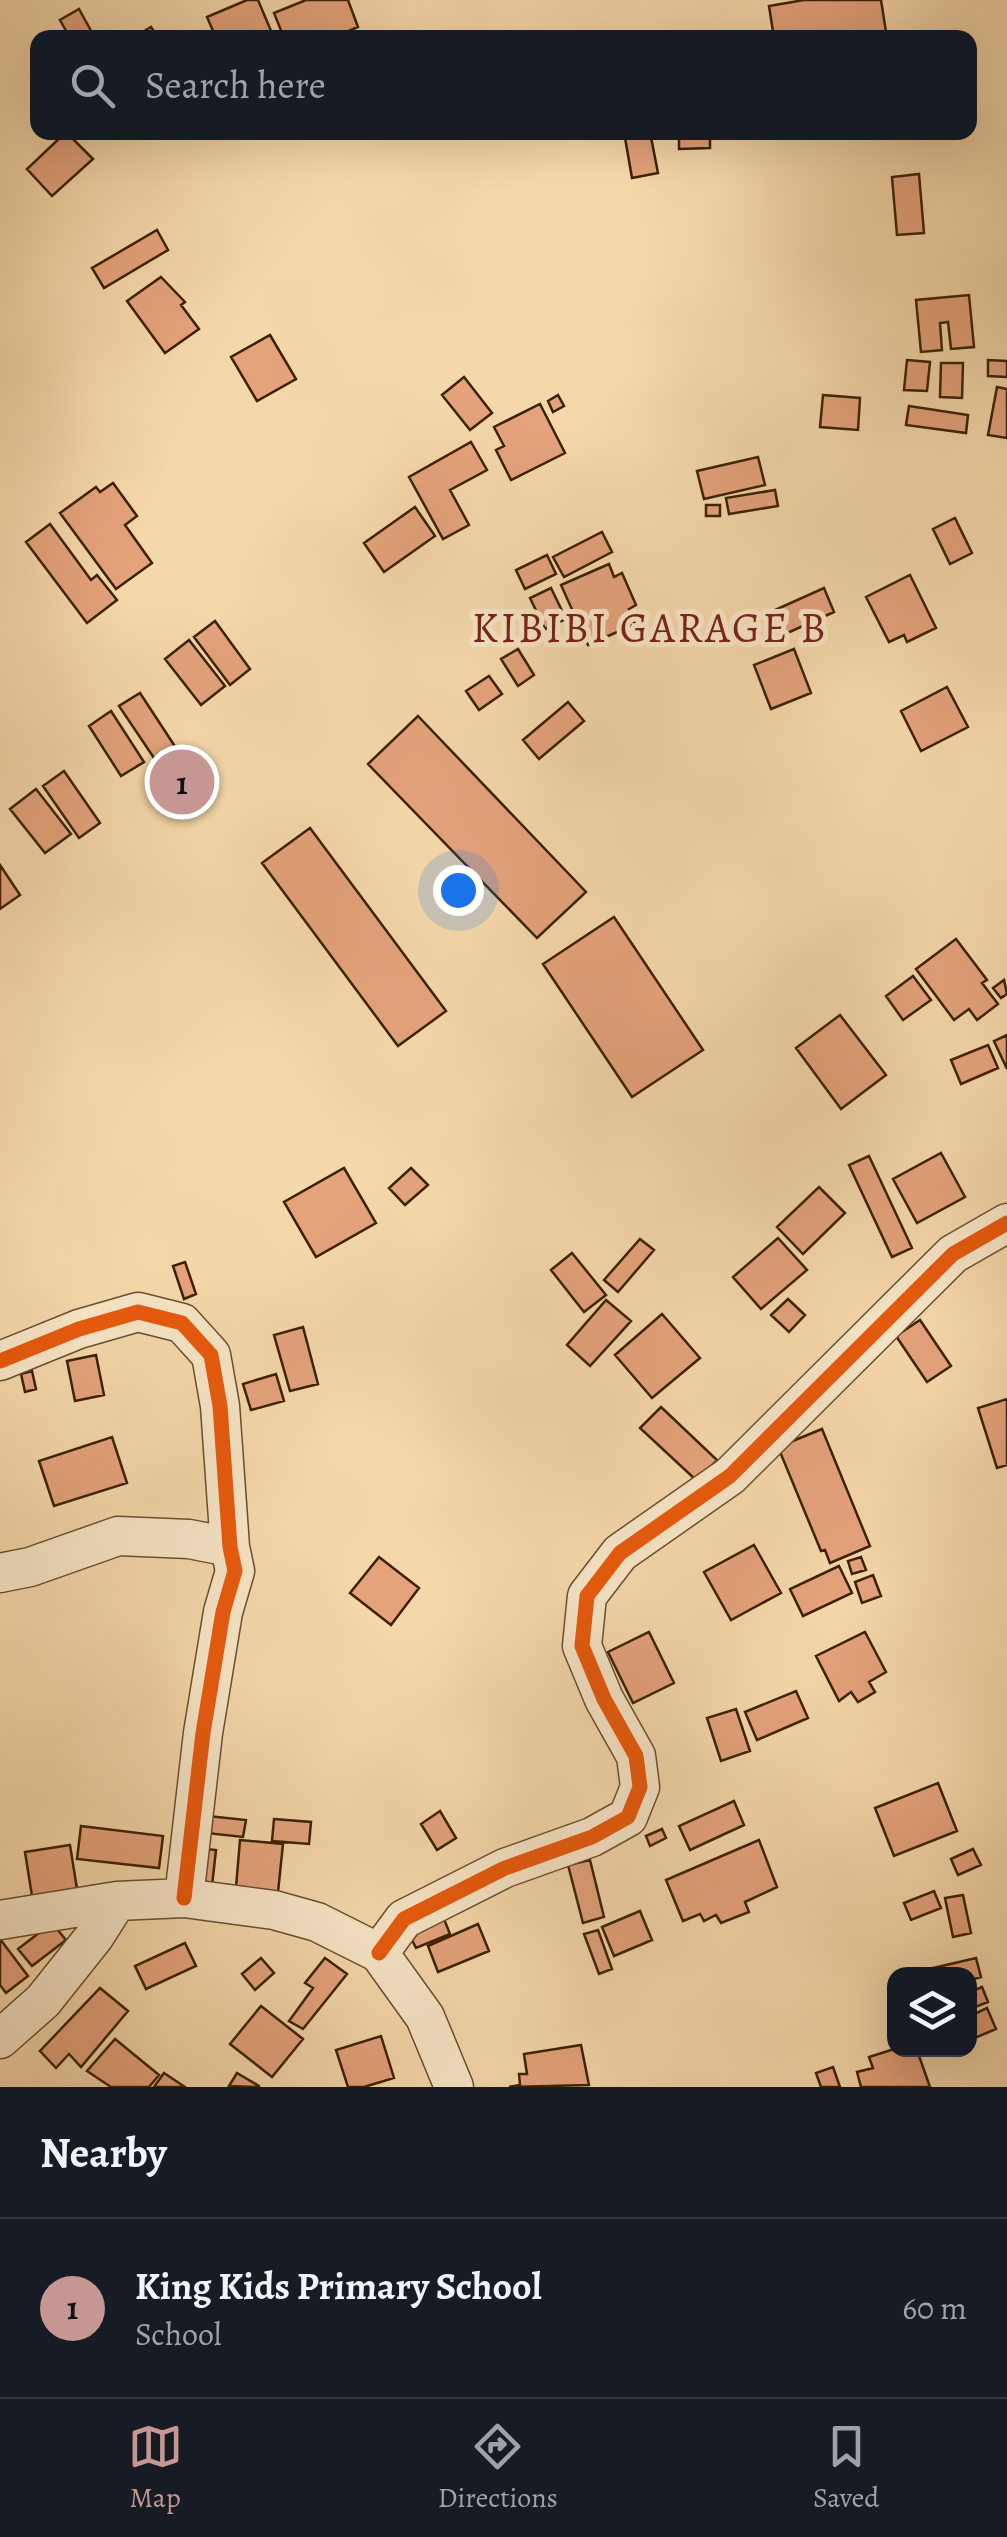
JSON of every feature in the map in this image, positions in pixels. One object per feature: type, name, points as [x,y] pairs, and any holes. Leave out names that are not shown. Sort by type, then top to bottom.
[{"type":"street","points":[[380,1953],[404,1918],[505,1868],[592,1837],[628,1817],[640,1787],[636,1756],[604,1700],[582,1646],[587,1596],[620,1553],[730,1476],[953,1254],[1007,1223]]},
{"type":"street","points":[[0,1361],[78,1330],[138,1312],[182,1323],[210,1354],[220,1406],[234,1571],[203,1733],[184,1898]]},
{"type":"street","points":[[0,1574],[118,1536],[189,1539],[230,1547]]},
{"type":"street","points":[[0,1920],[117,1901],[184,1898],[274,1910],[317,1922],[380,1953],[425,2017],[454,2087]]},
{"type":"street","points":[[0,2039],[43,2001],[117,1901]]},
{"type":"building","points":[[247,0],[258,0],[271,30],[213,30],[207,17]]},
{"type":"building","points":[[306,0],[348,0],[358,27],[281,30],[274,13]]},
{"type":"building","points":[[804,0],[881,0],[886,30],[773,30],[769,6]]},
{"type":"building","points":[[79,9],[91,30],[66,30],[60,20]]},
{"type":"building","points":[[58,140],[74,140],[93,159],[52,196],[27,169]]},
{"type":"building","points":[[625,140],[652,140],[658,173],[632,178]]},
{"type":"building","points":[[679,140],[710,140],[710,148],[679,149]]},
{"type":"building","points":[[919,174],[924,233],[897,235],[892,177]]},
{"type":"building","points":[[157,230],[168,250],[104,288],[92,268]]},
{"type":"building","points":[[161,277],[185,302],[181,305],[199,329],[165,353],[127,301]]},
{"type":"building","points":[[969,295],[974,347],[951,349],[948,322],[940,323],[942,350],[921,352],[916,300]]},
{"type":"building","points":[[270,335],[296,379],[257,401],[231,357]]},
{"type":"building","points":[[907,360],[930,362],[927,391],[904,390]]},
{"type":"building","points":[[988,360],[1007,361],[1007,377],[988,376]]},
{"type":"building","points":[[941,363],[963,363],[962,398],[940,397]]},
{"type":"building","points":[[464,377],[492,413],[470,430],[442,395]]},
{"type":"building","points":[[997,387],[1007,389],[1007,438],[988,435]]},
{"type":"building","points":[[558,395],[564,406],[553,412],[548,401]]},
{"type":"building","points":[[823,395],[860,398],[858,430],[820,427]]},
{"type":"building","points":[[540,404],[565,453],[511,480],[496,450],[504,446],[494,427]]},
{"type":"building","points":[[909,406],[968,415],[966,433],[906,425]]},
{"type":"building","points":[[471,442],[487,470],[450,490],[469,525],[443,539],[409,477]]},
{"type":"building","points":[[758,457],[765,485],[704,499],[697,471]]},
{"type":"building","points":[[113,483],[137,516],[125,525],[152,563],[116,589],[60,513],[96,487],[100,492]]},
{"type":"building","points":[[775,490],[778,506],[729,514],[726,498]]},
{"type":"building","points":[[706,505],[720,505],[720,516],[706,516]]},
{"type":"building","points":[[415,507],[435,536],[384,572],[364,543]]},
{"type":"building","points":[[955,518],[972,553],[950,564],[933,529]]},
{"type":"building","points":[[50,524],[91,580],[97,575],[117,600],[87,623],[26,542]]},
{"type":"building","points":[[602,532],[612,552],[564,577],[553,557]]},
{"type":"building","points":[[547,555],[556,574],[525,589],[516,570]]},
{"type":"building","points":[[609,564],[614,577],[622,573],[636,605],[629,609],[635,624],[588,645],[561,585]]},
{"type":"building","points":[[910,575],[936,628],[907,642],[904,635],[889,642],[866,597]]},
{"type":"building","points":[[551,588],[566,619],[545,629],[530,598]]},
{"type":"building","points":[[824,588],[834,612],[774,639],[764,615]]},
{"type":"building","points":[[215,621],[250,669],[230,685],[194,637]]},
{"type":"building","points":[[189,640],[225,686],[201,705],[165,659]]},
{"type":"building","points":[[518,649],[534,675],[518,686],[501,659]]},
{"type":"building","points":[[794,649],[811,693],[771,709],[754,665]]},
{"type":"building","points":[[489,676],[502,694],[479,710],[466,691]]},
{"type":"building","points":[[947,687],[968,727],[921,751],[901,711]]},
{"type":"building","points":[[140,693],[176,748],[156,761],[119,706]]},
{"type":"building","points":[[568,702],[584,721],[539,759],[523,740]]},
{"type":"building","points":[[111,711],[144,762],[121,776],[89,726]]},
{"type":"building","points":[[418,716],[586,892],[537,938],[368,764]]},
{"type":"building","points":[[64,771],[100,823],[79,838],[43,786]]},
{"type":"building","points":[[36,789],[71,834],[45,853],[10,809]]},
{"type":"building","points":[[310,828],[446,1011],[398,1046],[262,863]]},
{"type":"building","points":[[0,865],[20,895],[0,909]]},
{"type":"building","points":[[614,917],[703,1050],[632,1097],[543,964]]},
{"type":"building","points":[[956,939],[987,980],[982,983],[998,1004],[977,1020],[969,1009],[954,1020],[916,969]]},
{"type":"building","points":[[913,976],[931,1000],[903,1020],[886,996]]},
{"type":"building","points":[[1004,980],[1007,994],[1001,998],[993,988]]},
{"type":"building","points":[[840,1015],[886,1075],[841,1109],[796,1048]]},
{"type":"building","points":[[1007,1035],[1007,1069],[994,1041]]},
{"type":"building","points":[[988,1045],[998,1068],[961,1084],[951,1060]]},
{"type":"building","points":[[941,1153],[965,1197],[917,1223],[893,1179]]},
{"type":"building","points":[[869,1156],[912,1248],[892,1257],[849,1165]]},
{"type":"building","points":[[344,1168],[376,1223],[316,1257],[284,1202]]},
{"type":"building","points":[[411,1168],[428,1185],[405,1205],[389,1188]]},
{"type":"building","points":[[819,1187],[845,1213],[803,1254],[777,1227]]},
{"type":"building","points":[[778,1238],[807,1270],[761,1309],[733,1277]]},
{"type":"building","points":[[640,1239],[654,1250],[618,1292],[604,1280]]},
{"type":"building","points":[[572,1253],[606,1295],[584,1312],[551,1270]]},
{"type":"building","points":[[185,1262],[196,1294],[184,1299],[173,1266]]},
{"type":"building","points":[[788,1299],[805,1315],[789,1332],[771,1315]]},
{"type":"building","points":[[606,1300],[631,1321],[590,1366],[567,1345]]},
{"type":"building","points":[[662,1314],[700,1358],[652,1398],[615,1355]]},
{"type":"building","points":[[920,1320],[951,1366],[927,1382],[896,1336]]},
{"type":"building","points":[[303,1327],[318,1384],[290,1391],[274,1335]]},
{"type":"building","points":[[96,1355],[104,1395],[75,1401],[67,1361]]},
{"type":"building","points":[[32,1371],[36,1389],[25,1392],[21,1374]]},
{"type":"building","points":[[276,1374],[284,1401],[251,1410],[243,1384]]},
{"type":"building","points":[[1007,1399],[1007,1465],[997,1468],[978,1408]]},
{"type":"building","points":[[661,1407],[717,1460],[697,1481],[640,1428]]},
{"type":"building","points":[[822,1429],[870,1546],[830,1563],[825,1550],[821,1551],[778,1447]]},
{"type":"building","points":[[112,1437],[127,1483],[54,1506],[39,1461]]},
{"type":"building","points":[[754,1545],[781,1593],[731,1620],[704,1572]]},
{"type":"building","points":[[379,1557],[419,1588],[391,1625],[350,1593]]},
{"type":"building","points":[[861,1557],[866,1570],[852,1574],[848,1561]]},
{"type":"building","points":[[839,1566],[852,1593],[803,1616],[790,1589]]},
{"type":"building","points":[[873,1575],[881,1596],[862,1603],[855,1582]]},
{"type":"building","points":[[649,1632],[674,1683],[633,1703],[608,1652]]},
{"type":"building","points":[[865,1632],[886,1672],[869,1682],[875,1692],[858,1702],[851,1692],[839,1701],[816,1656]]},
{"type":"building","points":[[796,1691],[808,1718],[757,1740],[745,1712]]},
{"type":"building","points":[[736,1709],[750,1751],[721,1761],[707,1718]]},
{"type":"building","points":[[938,1783],[957,1831],[894,1856],[875,1808]]},
{"type":"building","points":[[734,1801],[744,1825],[690,1850],[679,1826]]},
{"type":"building","points":[[440,1811],[456,1838],[437,1850],[421,1824]]},
{"type":"building","points":[[208,1816],[246,1820],[243,1837],[206,1833]]},
{"type":"building","points":[[274,1819],[311,1822],[309,1844],[272,1841]]},
{"type":"building","points":[[81,1826],[163,1836],[159,1868],[77,1859]]},
{"type":"building","points":[[662,1829],[666,1838],[650,1846],[646,1836]]},
{"type":"building","points":[[240,1840],[283,1844],[277,1902],[235,1899]]},
{"type":"building","points":[[759,1840],[777,1887],[745,1902],[749,1912],[721,1923],[716,1915],[704,1921],[700,1914],[683,1921],[666,1880]]},
{"type":"building","points":[[70,1845],[77,1889],[32,1896],[25,1852]]},
{"type":"building","points":[[197,1848],[216,1850],[211,1895],[192,1893]]},
{"type":"building","points":[[973,1849],[981,1865],[958,1875],[951,1859]]},
{"type":"building","points":[[590,1860],[604,1917],[583,1923],[568,1865]]},
{"type":"building","points":[[934,1891],[941,1908],[911,1920],[904,1903]]},
{"type":"building","points":[[963,1895],[971,1933],[953,1937],[945,1898]]},
{"type":"building","points":[[640,1911],[652,1940],[614,1956],[602,1927]]},
{"type":"building","points":[[444,1919],[450,1934],[416,1948],[409,1934]]},
{"type":"building","points":[[52,1923],[66,1940],[32,1966],[18,1949]]},
{"type":"building","points":[[478,1924],[489,1951],[438,1972],[428,1946]]},
{"type":"building","points":[[598,1930],[612,1969],[599,1974],[584,1934]]},
{"type":"building","points":[[0,1939],[28,1976],[6,1993],[0,1985]]},
{"type":"building","points":[[185,1943],[196,1966],[146,1989],[135,1966]]},
{"type":"building","points":[[261,1958],[274,1973],[255,1990],[242,1974]]},
{"type":"building","points":[[325,1958],[347,1974],[303,2029],[289,2021],[313,1988],[305,1983]]},
{"type":"building","points":[[976,1958],[981,1977],[977,1978],[977,1967],[938,1967]]},
{"type":"building","points":[[982,1987],[988,2002],[977,2006],[977,1989]]},
{"type":"building","points":[[100,1988],[128,2011],[81,2067],[69,2054],[56,2068],[40,2051]]},
{"type":"building","points":[[261,2006],[303,2039],[272,2077],[230,2044]]},
{"type":"building","points":[[987,2008],[996,2029],[977,2037],[977,2013]]},
{"type":"building","points":[[381,2036],[394,2078],[364,2087],[348,2087],[336,2050]]},
{"type":"building","points":[[115,2039],[159,2075],[149,2087],[111,2087],[87,2071]]},
{"type":"building","points":[[581,2045],[589,2085],[509,2087],[520,2085],[519,2074],[527,2074],[524,2054]]},
{"type":"building","points":[[887,2051],[887,2057],[919,2057],[930,2087],[861,2087],[857,2072],[873,2068],[869,2057]]},
{"type":"building","points":[[833,2067],[840,2087],[821,2087],[816,2073]]},
{"type":"building","points":[[164,2073],[185,2087],[154,2087]]},
{"type":"building","points":[[237,2073],[259,2086],[259,2087],[229,2086]]},
{"type":"cycle path","points":[[379,1953],[404,1919],[505,1868],[592,1837],[628,1817],[640,1787],[636,1756],[604,1699],[582,1646],[587,1596],[620,1553],[730,1476],[953,1254],[1007,1223]]},
{"type":"cycle path","points":[[0,1361],[79,1329],[138,1312],[182,1323],[211,1355],[220,1406],[235,1571],[223,1612],[203,1733],[184,1898]]},
{"type":"place","name":"King Kids Primary School","points":[[182,782]]},
{"type":"district","name":"KIBIBI GARAGE B","points":[[650,627]]}]
